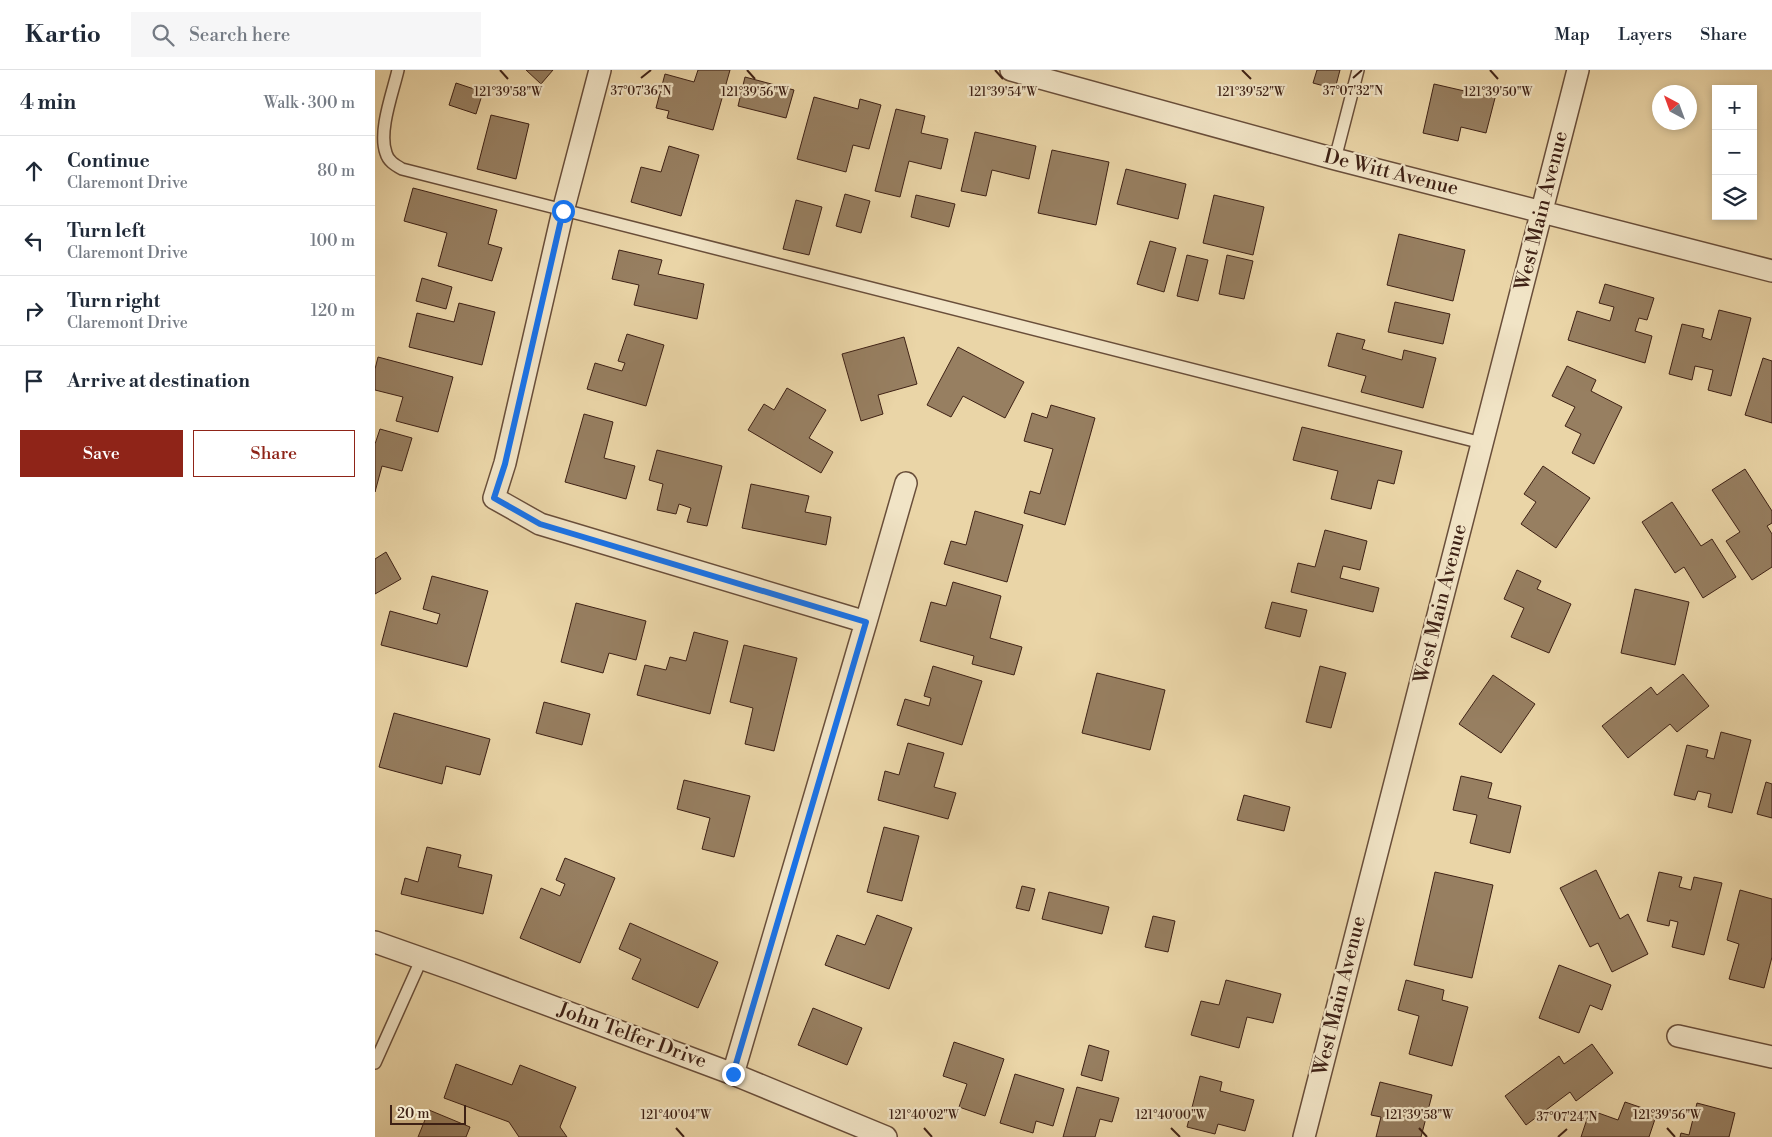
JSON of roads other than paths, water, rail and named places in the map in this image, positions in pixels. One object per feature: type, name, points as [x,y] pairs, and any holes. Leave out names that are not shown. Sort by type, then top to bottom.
[{"type":"street","points":[[600,70],[563,211],[505,464],[494,498],[540,524],[866,622]]},
{"type":"street","name":"De Witt Avenue","points":[[1011,70],[1335,159],[1772,270]]},
{"type":"street","name":"West Main Avenue","points":[[1304,1137],[1577,70]]},
{"type":"street","points":[[733,1074],[906,483]]},
{"type":"street","name":"John Telfer Drive","points":[[375,942],[733,1074],[886,1137]]},
{"type":"street","points":[[1677,1036],[1772,1057]]},
{"type":"lane","points":[[398,70],[385,127],[384,146],[391,162],[402,169],[1482,443]]},
{"type":"lane","points":[[1335,159],[1358,70]]},
{"type":"lane","points":[[375,1063],[422,958]]}]
